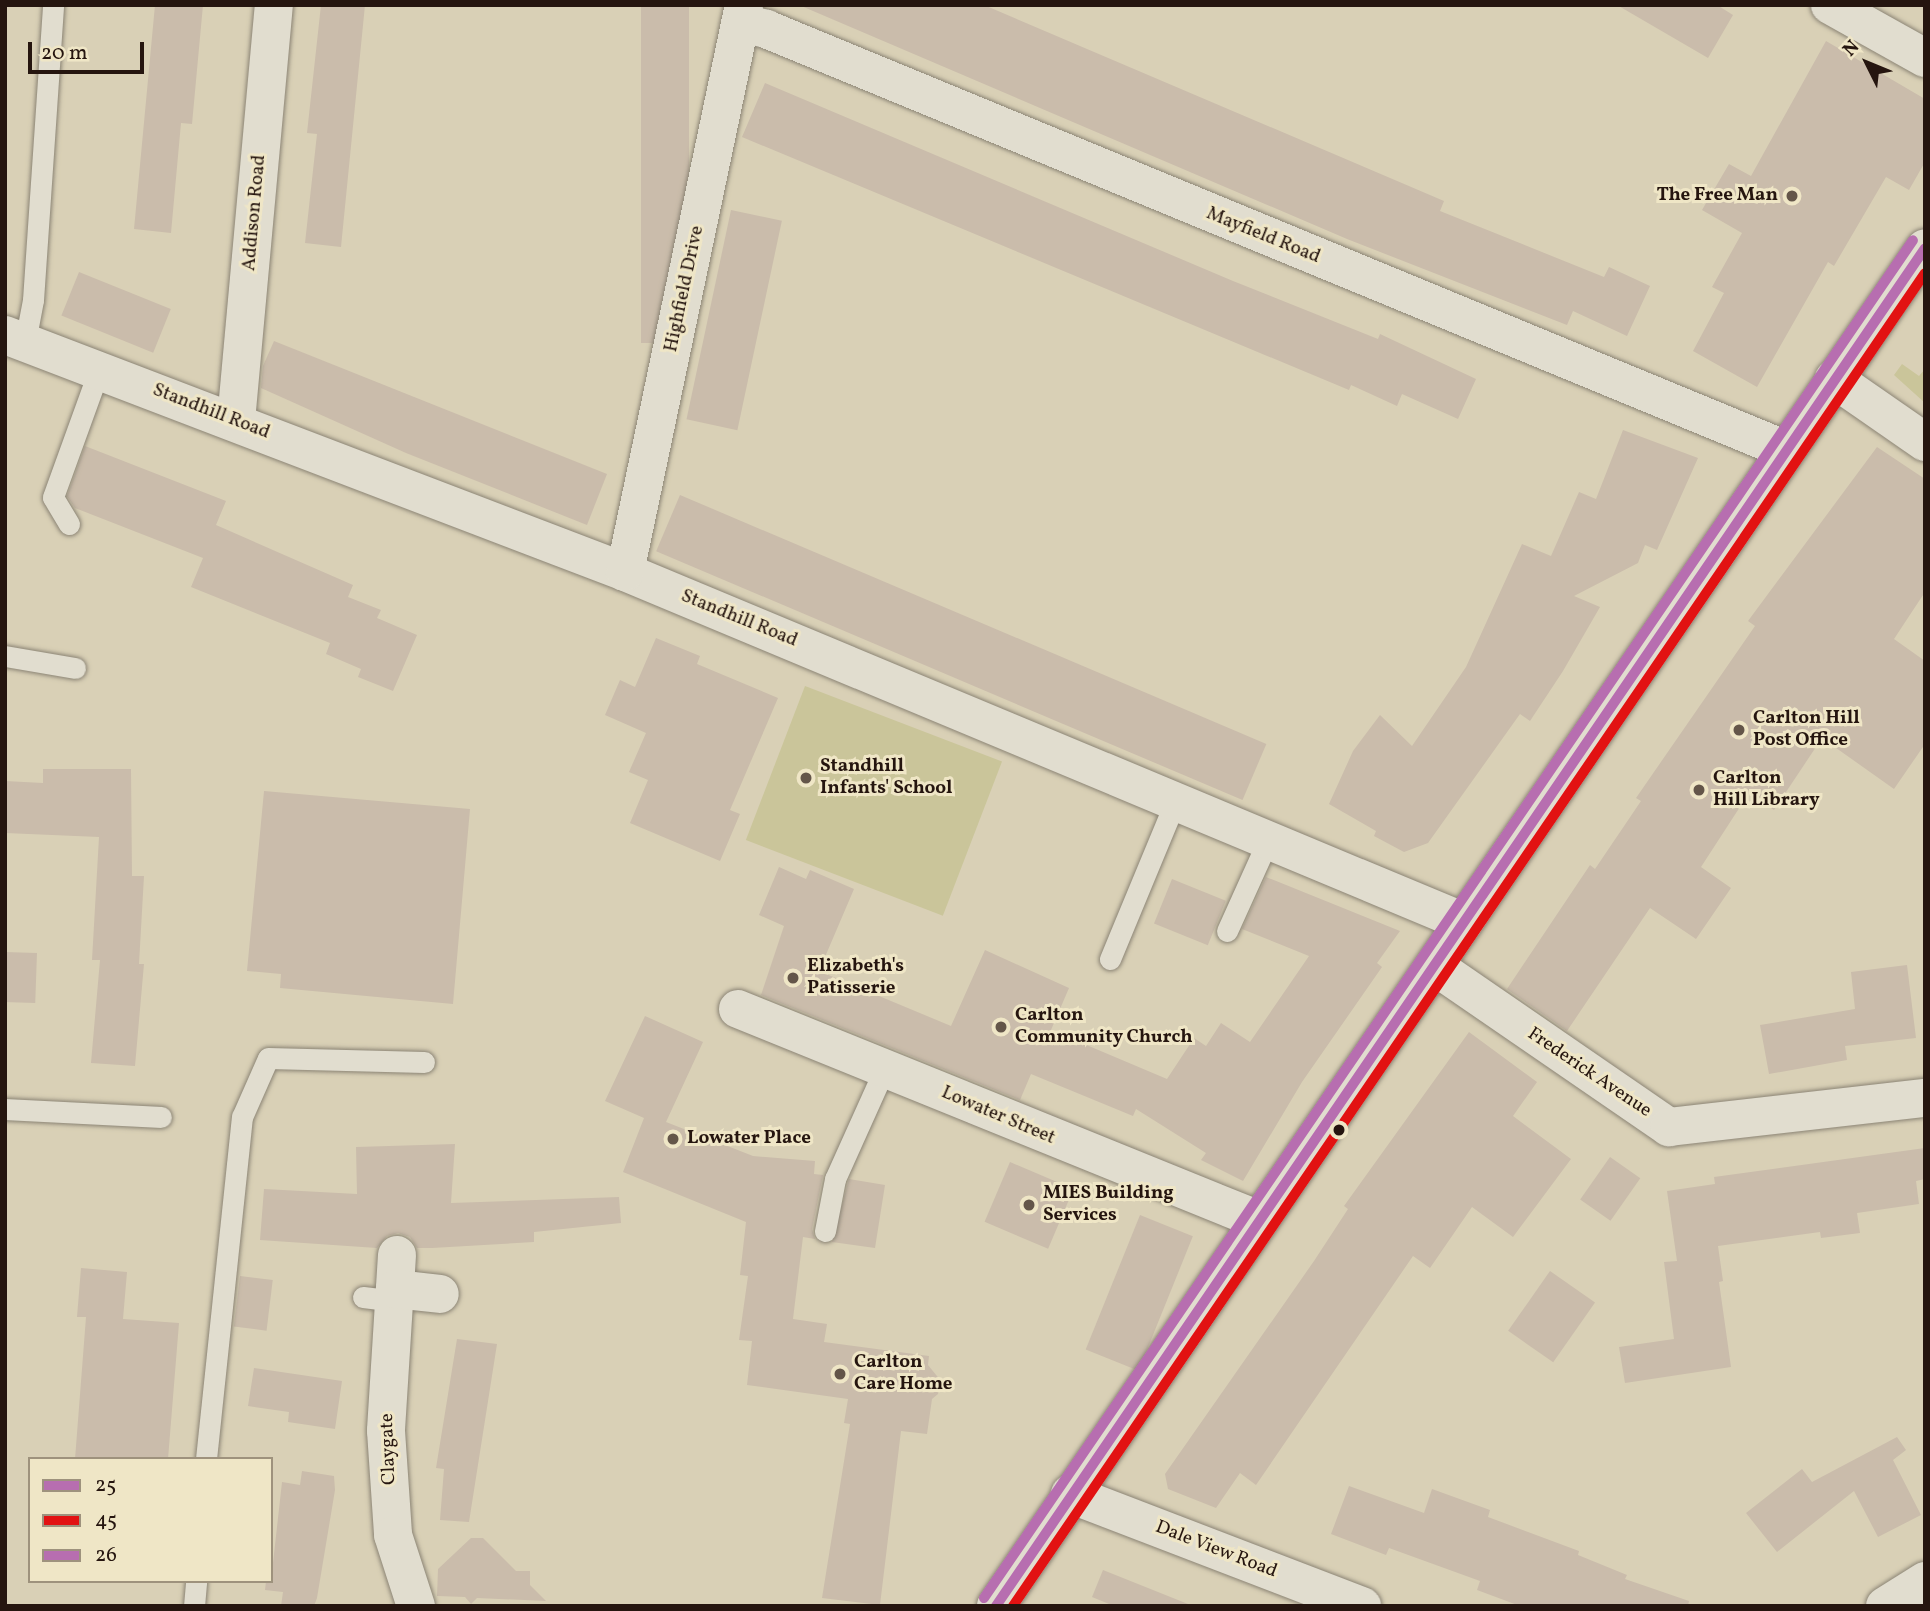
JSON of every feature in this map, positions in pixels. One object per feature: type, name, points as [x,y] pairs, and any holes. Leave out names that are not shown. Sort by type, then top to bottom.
[{"type":"street","name":"Addison Road","points":[[236,421],[274,5]]},
{"type":"street","points":[[1830,5],[1925,58]]},
{"type":"street","name":"Mayfield Road","points":[[743,14],[765,29],[1784,449]]},
{"type":"street","name":"Highfield Drive","points":[[625,572],[743,14]]},
{"type":"street","points":[[996,1606],[1070,1494],[1436,967],[1784,449],[1925,248]]},
{"type":"street","name":"Standhill Road","points":[[15,338],[625,572],[1464,922]]},
{"type":"street","points":[[1834,379],[1925,442]]},
{"type":"street","name":"Frederick Avenue","points":[[1436,967],[1669,1127],[1925,1098]]},
{"type":"street","name":"Lowater Street","points":[[738,1009],[1259,1220]]},
{"type":"street","name":"Claygate","points":[[416,1606],[393,1535],[386,1431],[387,1286],[440,1294]]},
{"type":"street","name":"Dale View Road","points":[[1070,1494],[1362,1606]]},
{"type":"street","points":[[1885,1606],[1925,1581]]},
{"type":"lane","points":[[15,338],[33,300],[53,5]]},
{"type":"lane","points":[[69,524],[53,497],[99,370]]},
{"type":"lane","points":[[5,656],[75,668]]},
{"type":"lane","points":[[1110,959],[1175,802]]},
{"type":"lane","points":[[1227,931],[1268,840]]},
{"type":"lane","points":[[205,1457],[242,1117],[268,1058],[424,1062]]},
{"type":"lane","points":[[825,1231],[835,1179],[885,1068]]},
{"type":"lane","points":[[5,1109],[161,1117]]},
{"type":"lane","points":[[194,1606],[196,1583]]},
{"type":"shaded area","points":[[1902,364],[1919,376],[1925,369],[1925,403],[1894,375]]},
{"type":"shaded area","points":[[805,686],[1002,762],[943,916],[746,840]]},
{"type":"building","points":[[155,5],[203,5],[192,124],[181,123],[171,233],[134,229]]},
{"type":"building","points":[[321,5],[365,5],[341,247],[305,243],[317,134],[307,133]]},
{"type":"building","points":[[641,5],[689,5],[689,343],[641,343]]},
{"type":"building","points":[[799,5],[984,5],[1444,201],[1440,211],[1604,277],[1609,267],[1650,286],[1627,336],[1573,311],[1567,325],[1347,239]]},
{"type":"building","points":[[1617,5],[1717,5],[1733,15],[1708,58]]},
{"type":"building","points":[[1826,41],[1925,99],[1925,162],[1909,190],[1886,177],[1834,266],[1828,262],[1757,387],[1693,351],[1724,293],[1712,287],[1742,233],[1702,210],[1729,164],[1751,176]]},
{"type":"building","points":[[765,83],[1233,281],[1378,339],[1380,334],[1476,379],[1458,419],[1402,394],[1397,406],[1351,385],[1349,390],[742,137]]},
{"type":"building","points":[[731,210],[782,221],[737,430],[687,419]]},
{"type":"building","points":[[79,272],[171,309],[153,353],[61,316]]},
{"type":"building","points":[[274,341],[607,474],[587,525],[406,453],[261,388],[263,366]]},
{"type":"building","points":[[1623,430],[1698,458],[1657,550],[1645,545],[1638,563],[1574,596],[1600,607],[1563,671],[1530,721],[1520,714],[1428,843],[1404,852],[1374,836],[1376,831],[1329,804],[1353,751],[1380,715],[1412,746],[1466,667],[1522,544],[1551,556],[1579,492],[1596,499]]},
{"type":"building","points":[[85,446],[226,501],[216,525],[353,585],[348,597],[381,610],[377,618],[417,635],[393,691],[358,677],[361,669],[326,654],[330,643],[191,587],[203,558],[75,508],[67,496]]},
{"type":"building","points":[[1877,447],[1925,479],[1925,592],[1894,639],[1925,661],[1925,744],[1894,789],[1822,738],[1774,810],[1749,793],[1701,867],[1731,888],[1696,939],[1650,908],[1567,1031],[1507,989],[1590,865],[1595,869],[1641,801],[1636,798],[1755,626],[1748,621]]},
{"type":"building","points":[[680,495],[1266,744],[1243,800],[656,551]]},
{"type":"building","points":[[656,638],[700,656],[697,664],[778,698],[730,810],[740,814],[720,861],[630,823],[648,780],[629,772],[646,733],[605,715],[620,680],[635,687]]},
{"type":"building","points":[[43,769],[131,769],[132,876],[144,876],[139,964],[144,964],[135,1066],[91,1063],[100,960],[92,960],[99,837],[5,833],[5,781],[43,783]]},
{"type":"building","points":[[264,791],[470,809],[453,1004],[280,988],[281,974],[247,971]]},
{"type":"building","points":[[779,867],[806,879],[810,870],[854,889],[819,971],[951,1026],[985,950],[1069,988],[1051,1030],[1167,1079],[1194,1038],[1206,1046],[1221,1023],[1250,1042],[1309,956],[1242,929],[1266,877],[1400,931],[1377,963],[1382,967],[1302,1082],[1243,1181],[1201,1160],[1206,1153],[1136,1109],[1133,1116],[1031,1074],[1020,1100],[761,995],[784,926],[759,915]]},
{"type":"building","points":[[1172,879],[1226,901],[1208,945],[1154,924]]},
{"type":"building","points":[[5,952],[37,953],[35,1003],[5,1002]]},
{"type":"building","points":[[1907,965],[1916,1038],[1845,1046],[1847,1060],[1769,1074],[1760,1025],[1855,1009],[1851,972]]},
{"type":"building","points":[[645,1016],[703,1042],[666,1122],[753,1156],[815,1161],[814,1174],[823,1175],[812,1229],[815,1239],[803,1237],[793,1319],[827,1324],[824,1342],[929,1356],[928,1365],[941,1381],[938,1394],[932,1399],[927,1434],[901,1431],[880,1605],[822,1598],[850,1424],[844,1423],[848,1399],[747,1385],[752,1341],[739,1340],[748,1276],[740,1275],[746,1222],[623,1172],[644,1118],[605,1101]]},
{"type":"building","points":[[1469,1032],[1537,1082],[1513,1116],[1571,1159],[1513,1237],[1472,1207],[1430,1268],[1413,1256],[1256,1485],[1240,1473],[1216,1508],[1168,1489],[1165,1474],[1314,1261],[1348,1209],[1344,1206]]},
{"type":"building","points":[[455,1144],[451,1203],[619,1197],[621,1223],[534,1232],[534,1242],[432,1248],[417,1248],[410,1237],[398,1233],[387,1236],[377,1248],[260,1240],[264,1189],[357,1194],[356,1147]]},
{"type":"building","points":[[1925,1148],[1925,1179],[1916,1181],[1919,1204],[1857,1213],[1860,1233],[1821,1238],[1820,1232],[1718,1246],[1723,1281],[1719,1282],[1731,1367],[1625,1383],[1619,1347],[1674,1339],[1664,1262],[1677,1261],[1667,1191],[1715,1184],[1714,1177]]},
{"type":"building","points":[[1610,1157],[1640,1178],[1610,1221],[1580,1200]]},
{"type":"building","name":"MIES Building Services","points":[[1010,1162],[1074,1189],[1048,1249],[985,1222]]},
{"type":"building","points":[[849,1179],[885,1185],[875,1248],[832,1242]]},
{"type":"building","points":[[1140,1215],[1193,1236],[1139,1371],[1086,1349]]},
{"type":"building","points":[[81,1268],[127,1272],[123,1319],[179,1323],[168,1457],[75,1457],[86,1317],[77,1317]]},
{"type":"building","points":[[1550,1271],[1595,1303],[1553,1362],[1508,1331]]},
{"type":"building","points":[[240,1276],[273,1280],[267,1331],[234,1327]]},
{"type":"building","points":[[457,1339],[497,1344],[469,1522],[440,1520],[444,1469],[436,1468]]},
{"type":"building","points":[[254,1368],[342,1381],[335,1429],[288,1422],[289,1412],[248,1406]]},
{"type":"building","points":[[1897,1437],[1906,1450],[1893,1460],[1921,1515],[1878,1537],[1854,1491],[1777,1552],[1746,1513],[1802,1469],[1812,1482]]},
{"type":"building","points":[[302,1471],[334,1476],[335,1490],[314,1606],[281,1606],[283,1592],[265,1590],[266,1583],[273,1583],[282,1482],[300,1485]]},
{"type":"building","points":[[1349,1486],[1424,1513],[1432,1489],[1490,1510],[1488,1517],[1579,1551],[1578,1555],[1627,1575],[1625,1579],[1689,1601],[1688,1606],[1520,1606],[1477,1590],[1480,1581],[1389,1548],[1386,1555],[1331,1534]]},
{"type":"building","points":[[471,1538],[483,1538],[516,1571],[530,1571],[530,1585],[546,1601],[477,1598],[471,1604],[465,1597],[437,1596],[438,1569]]},
{"type":"building","points":[[1103,1570],[1188,1606],[1114,1606],[1092,1597]]},
{"type":"transit line","name":"26","points":[[984,1598],[1913,240]]},
{"type":"transit line","name":"25","points":[[996,1606],[1925,248]]},
{"type":"transit line","name":"45","points":[[1013,1606],[1925,273]]},
{"type":"place","name":"The Free Man","points":[[1792,196]]},
{"type":"place","name":"Carlton Hill Post Office","points":[[1739,730]]},
{"type":"place","name":"Standhill Infants' School","points":[[806,778]]},
{"type":"place","name":"Carlton Hill Library","points":[[1699,790]]},
{"type":"place","name":"Elizabeth's Patisserie","points":[[793,978]]},
{"type":"place","name":"Carlton Community Church","points":[[1001,1027]]},
{"type":"place","name":"Lowater Place","points":[[673,1139]]},
{"type":"place","name":"MIES Building Services","points":[[1029,1205]]},
{"type":"place","name":"Carlton Care Home","points":[[840,1374]]}]
